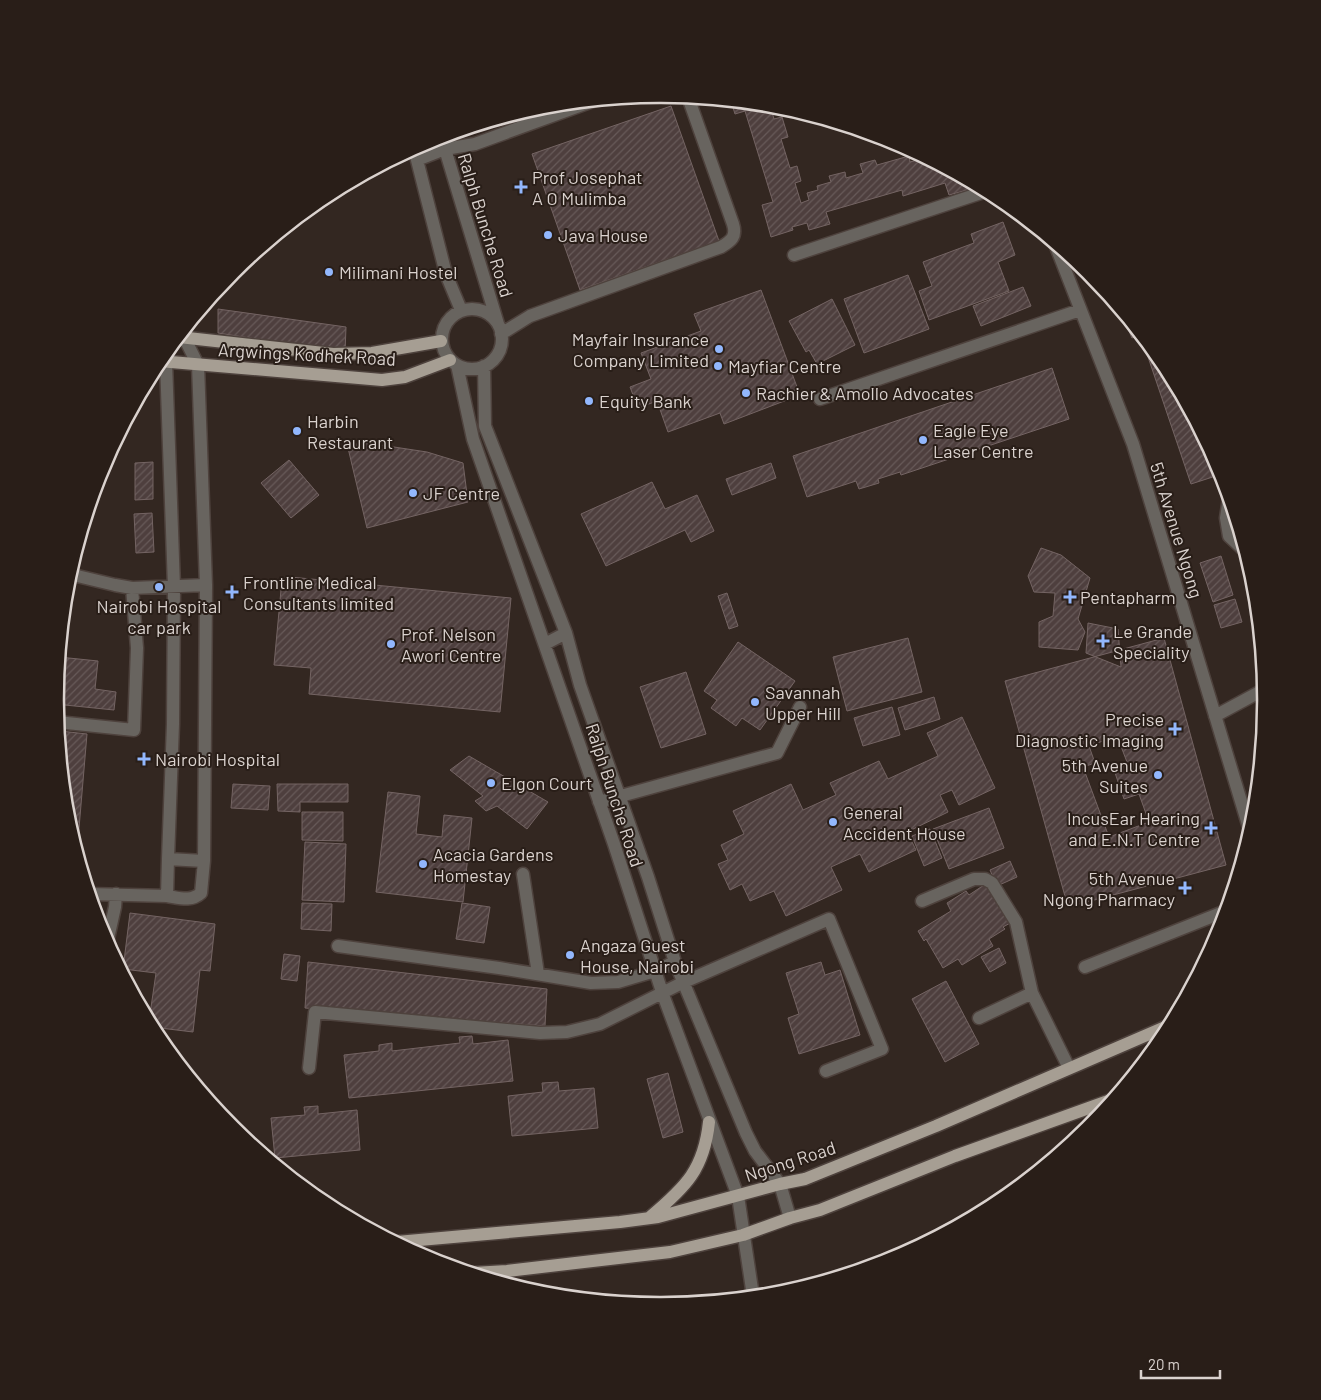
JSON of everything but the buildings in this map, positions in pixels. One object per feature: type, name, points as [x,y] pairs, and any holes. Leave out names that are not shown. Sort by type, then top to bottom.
[{"type":"main road","name":"Argwings Kodhek Road","points":[[187,338],[333,354],[372,353],[441,341]]},
{"type":"main road","name":"Argwings Kodhek Road","points":[[168,362],[382,380],[405,377],[454,363]]},
{"type":"main road","name":"Ngong Road","points":[[410,1241],[648,1219],[805,1179],[936,1126],[1158,1030]]},
{"type":"main road","points":[[492,1272],[670,1252],[743,1234],[820,1210],[955,1156],[1098,1105]]},
{"type":"main road","points":[[648,1219],[684,1186],[700,1164],[707,1143],[709,1122]]},
{"type":"street","points":[[500,329],[530,316],[721,247],[730,242],[735,231],[733,224],[691,105]]},
{"type":"street","points":[[424,153],[475,144],[565,111]]},
{"type":"street","name":"Ralph Bunche Road","points":[[442,145],[445,149],[500,329]]},
{"type":"street","points":[[417,156],[446,274],[461,310]]},
{"type":"street","points":[[794,255],[977,194]]},
{"type":"street","name":"5th Avenue Ngong","points":[[1060,257],[1132,444],[1246,817]]},
{"type":"street","points":[[454,363],[444,351],[441,341],[446,322],[461,310],[482,310],[492,316],[500,329],[501,344],[498,353],[492,361],[484,366]]},
{"type":"street","points":[[820,399],[1080,310]]},
{"type":"street","points":[[96,894],[167,896],[190,899],[196,897],[201,892],[202,887],[204,861],[206,585],[198,365],[184,341]]},
{"type":"street","name":"Ralph Bunche Road","points":[[454,363],[473,440],[545,644],[662,992],[738,1196],[752,1289]]},
{"type":"street","name":"Argwings Kodhek Road","points":[[454,363],[475,369],[484,366]]},
{"type":"street","name":"Ralph Bunche Road","points":[[484,366],[485,426],[566,633],[580,685],[620,796],[675,962],[746,1133],[755,1151],[780,1184],[790,1218]]},
{"type":"street","points":[[163,369],[174,587],[173,724],[167,896]]},
{"type":"street","points":[[1227,511],[1226,518],[1229,536],[1236,543]]},
{"type":"street","points":[[77,576],[132,588],[206,585]]},
{"type":"street","points":[[65,723],[134,730],[137,648],[132,588]]},
{"type":"street","points":[[545,644],[566,633]]},
{"type":"street","points":[[1215,716],[1257,693]]},
{"type":"street","points":[[599,802],[777,753],[800,706]]},
{"type":"street","points":[[168,858],[204,861]]},
{"type":"street","points":[[523,874],[538,974]]},
{"type":"street","points":[[922,901],[974,879],[986,879],[992,883],[1016,922],[1032,993],[1069,1068]]},
{"type":"street","points":[[110,930],[116,894]]},
{"type":"street","points":[[1085,967],[1217,914]]},
{"type":"street","points":[[308,1068],[315,1012],[540,1033],[567,1032],[600,1024],[662,992],[829,919],[882,1049],[826,1071]]},
{"type":"street","points":[[338,946],[592,983],[618,982],[655,971],[675,962]]},
{"type":"street","points":[[979,1018],[1032,993]]},
{"type":"place","name":"Prof Josephat A O Mulimba","points":[[521,187]]},
{"type":"place","name":"Java House","points":[[548,235]]},
{"type":"place","name":"Milimani Hostel","points":[[329,272]]},
{"type":"place","name":"Mayfair Insurance Company Limited","points":[[719,349]]},
{"type":"place","name":"Mayfiar Centre","points":[[718,366]]},
{"type":"place","name":"Rachier & Amollo Advocates","points":[[746,393]]},
{"type":"place","name":"Equity Bank","points":[[589,401]]},
{"type":"place","name":"Harbin Restaurant","points":[[297,431]]},
{"type":"place","name":"Eagle Eye Laser Centre","points":[[923,440]]},
{"type":"place","name":"JF Centre","points":[[413,493]]},
{"type":"place","name":"Nairobi Hospital car park","points":[[159,587]]},
{"type":"place","name":"Frontline Medical Consultants limited","points":[[232,592]]},
{"type":"place","name":"Pentapharm","points":[[1070,597]]},
{"type":"place","name":"Le Grande Speciality","points":[[1103,641]]},
{"type":"place","name":"Prof. Nelson Awori Centre","points":[[391,644]]},
{"type":"place","name":"Savannah Upper Hill","points":[[755,702]]},
{"type":"place","name":"Precise Diagnostic Imaging","points":[[1175,729]]},
{"type":"place","name":"Nairobi Hospital","points":[[144,759]]},
{"type":"place","name":"5th Avenue Suites","points":[[1158,775]]},
{"type":"place","name":"Elgon Court","points":[[491,783]]},
{"type":"place","name":"General Accident House","points":[[833,822]]},
{"type":"place","name":"IncusEar Hearing and E.N.T Centre","points":[[1211,828]]},
{"type":"place","name":"Acacia Gardens Homestay","points":[[423,864]]},
{"type":"place","name":"5th Avenue Ngong Pharmacy","points":[[1185,888]]},
{"type":"place","name":"Angaza Guest House, Nairobi","points":[[570,955]]}]
